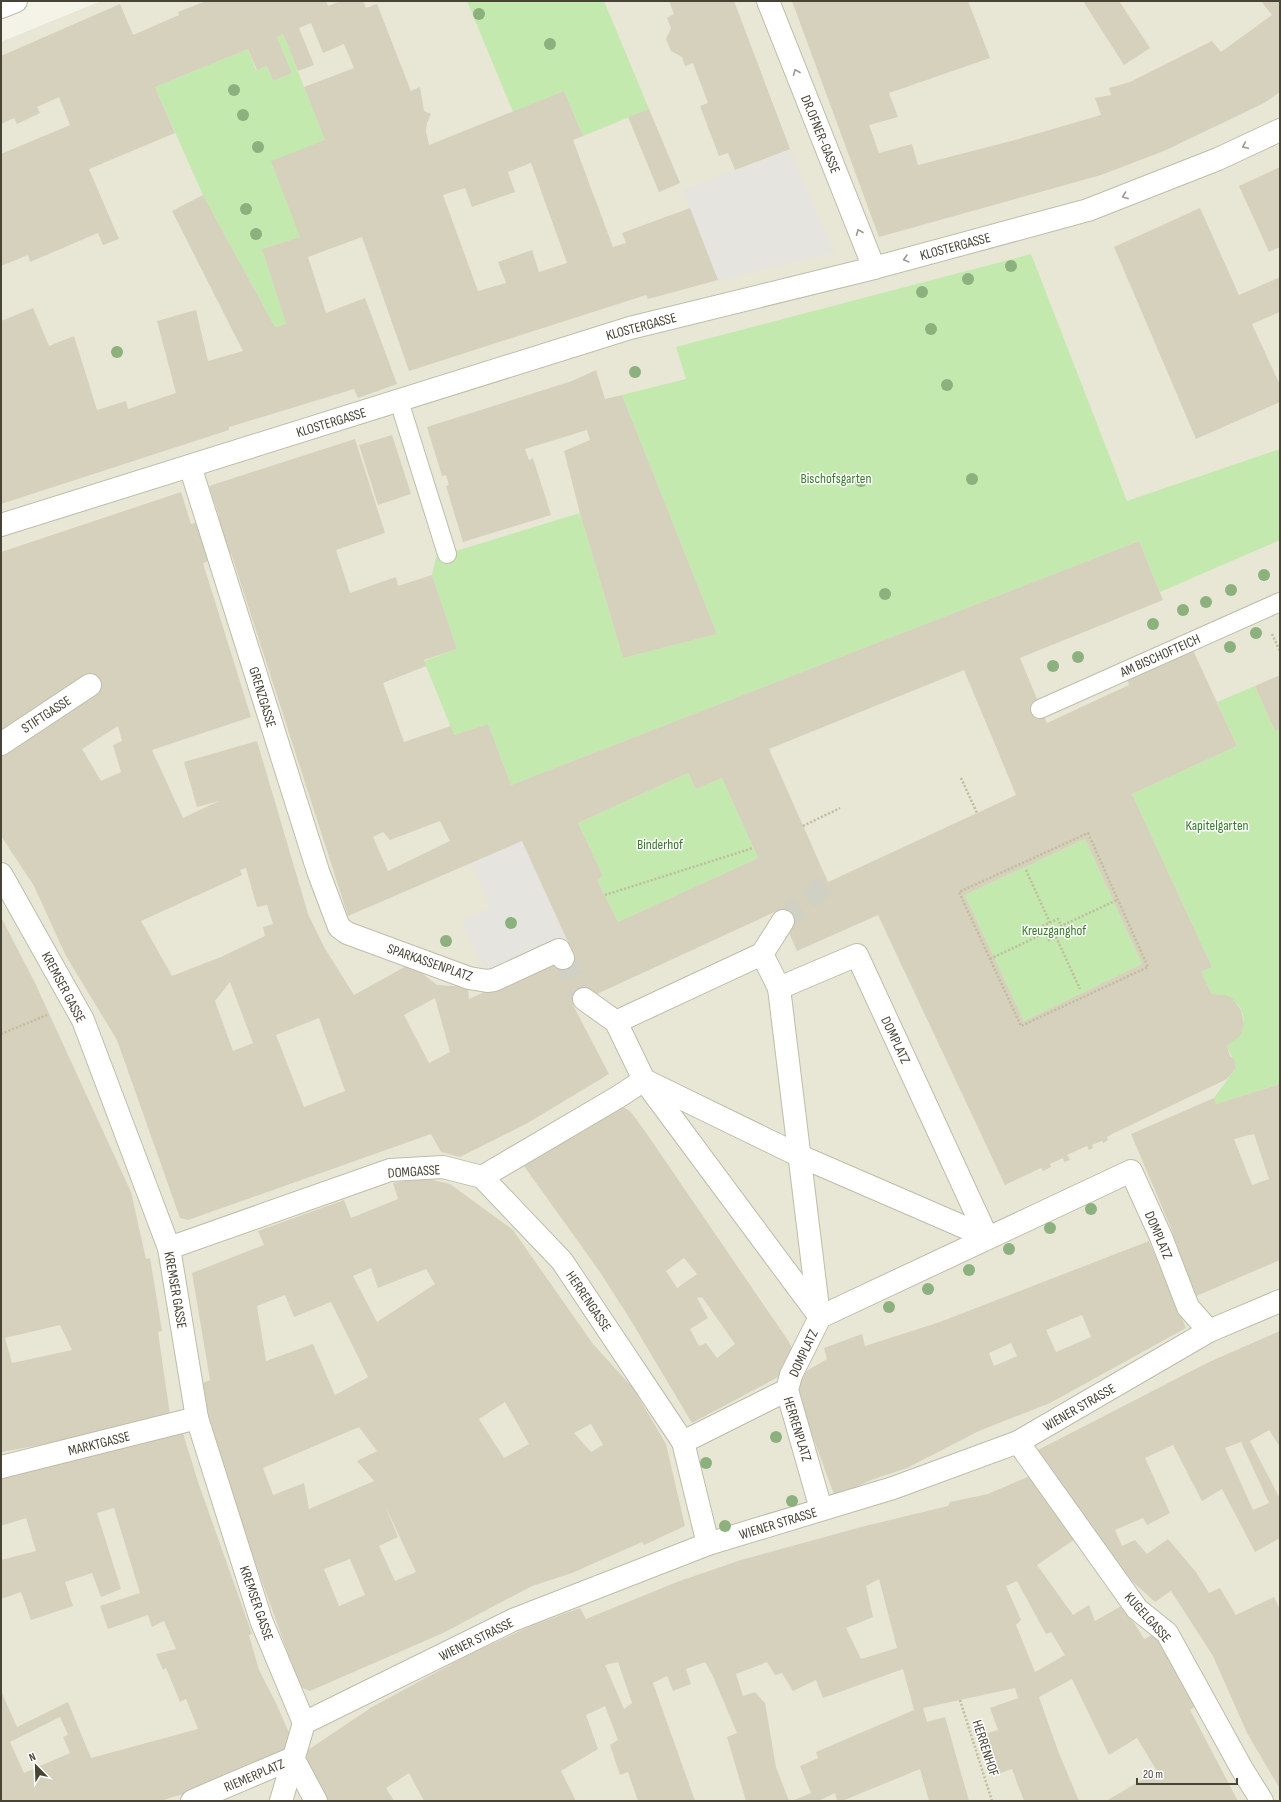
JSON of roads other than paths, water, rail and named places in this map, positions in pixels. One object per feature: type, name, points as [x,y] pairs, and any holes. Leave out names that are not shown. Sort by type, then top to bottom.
[{"type":"street","points":[[1,7],[16,1]]},
{"type":"street","name":"DR.OFNER-GASSE","points":[[768,1],[874,268]]},
{"type":"street","name":"KLOSTERGASSE","points":[[1,525],[630,328],[874,268],[1088,210],[1218,159],[1280,130]]},
{"type":"street","name":"GRENZGASSE","points":[[190,466],[318,871],[339,927]]},
{"type":"street","name":"STIFTGASSE","points":[[1,744],[90,685]]},
{"type":"street","name":"KREMSER GASSE","points":[[1,874],[83,1020],[169,1248],[197,1418],[261,1620],[304,1723]]},
{"type":"street","points":[[616,1022],[762,954],[783,921]]},
{"type":"street","name":"SPARKASSENPLATZ","points":[[339,927],[347,933],[469,978],[487,981],[494,980],[558,950],[563,958]]},
{"type":"street","points":[[762,954],[779,988],[820,1317]]},
{"type":"street","name":"DOMPLATZ","points":[[779,988],[857,955],[987,1237]]},
{"type":"street","name":"DOMPLATZ","points":[[584,999],[616,1022],[644,1080],[820,1317]]},
{"type":"street","points":[[482,1177],[618,1097],[644,1080],[800,1156],[987,1237]]},
{"type":"street","name":"DOMGASSE","points":[[169,1248],[390,1170],[443,1167],[482,1177]]},
{"type":"street","name":"DOMPLATZ","points":[[788,1390],[791,1375],[820,1317],[987,1237],[1131,1171],[1161,1237],[1188,1307],[1209,1331]]},
{"type":"street","name":"HERRENGASSE","points":[[482,1177],[562,1261],[681,1440]]},
{"type":"street","name":"WIENER STRASSE","points":[[304,1723],[513,1620],[708,1544],[893,1488],[1018,1442],[1209,1331],[1280,1301]]},
{"type":"street","name":"HERRENPLATZ","points":[[681,1440],[788,1390],[822,1509]]},
{"type":"street","name":"MARKTGASSE","points":[[1,1467],[197,1418]]},
{"type":"street","points":[[681,1440],[708,1544]]},
{"type":"street","name":"KUGELGASSE","points":[[1018,1442],[1137,1609],[1167,1633],[1242,1769],[1262,1801]]},
{"type":"street","points":[[293,1758],[304,1723]]},
{"type":"street","name":"RIEMERPLATZ","points":[[193,1801],[293,1758]]},
{"type":"street","name":"RIEMERPLATZ","points":[[280,1801],[293,1758]]},
{"type":"street","name":"RIEMERPLATZ","points":[[293,1758],[316,1801]]},
{"type":"lane","points":[[399,401],[447,554]]},
{"type":"lane","name":"AM BISCHOFTEICH","points":[[1040,708],[1280,602]]},
{"type":"tunnel","points":[[783,921],[828,882]]},
{"type":"tunnel","points":[[563,958],[584,999]]},
{"type":"park label","name":"Bischofsgarten","points":[[836,478]]},
{"type":"park label","name":"Kapitelgarten","points":[[1217,825]]},
{"type":"park label","name":"Binderhof","points":[[660,844]]},
{"type":"park label","name":"Kreuzganghof","points":[[1054,930]]}]
